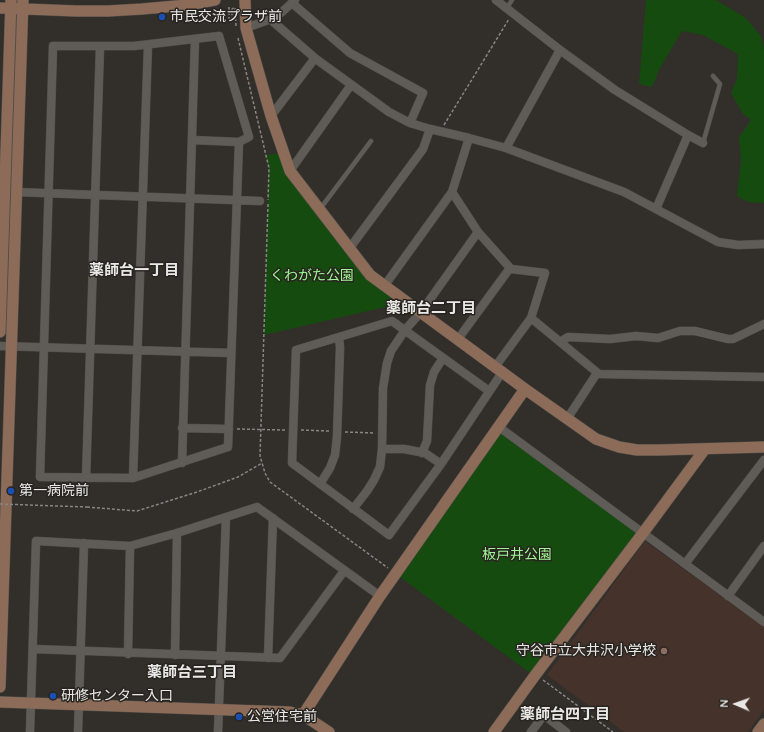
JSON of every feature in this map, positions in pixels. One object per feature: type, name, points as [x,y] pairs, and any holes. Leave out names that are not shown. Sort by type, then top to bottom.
[{"type":"street","points":[[0,687],[6,346],[7,6],[22,5],[76,11],[108,11],[142,10],[187,2],[215,0]]},
{"type":"street","points":[[245,0],[246,28],[271,116],[290,171],[370,275],[525,389],[596,439],[619,447],[637,450],[764,447]]},
{"type":"street","points":[[496,0],[560,50],[616,90],[703,143]]},
{"type":"street","points":[[246,28],[270,19],[282,12],[293,1],[350,53],[423,93],[410,123]]},
{"type":"street","points":[[0,332],[7,192],[22,5]]},
{"type":"street","points":[[270,19],[315,58],[351,85],[389,112],[410,123],[506,148],[624,192],[718,242],[738,245],[764,244]]},
{"type":"street","points":[[192,140],[239,142],[248,137],[219,36],[148,45],[100,47],[53,46],[40,477],[133,478],[228,447],[239,142]]},
{"type":"street","points":[[182,462],[184,352],[195,39]]},
{"type":"street","points":[[133,478],[148,45]]},
{"type":"street","points":[[86,478],[100,47]]},
{"type":"street","points":[[506,148],[560,50]]},
{"type":"street","points":[[271,116],[315,58]]},
{"type":"street","points":[[290,171],[351,85]]},
{"type":"street","points":[[349,249],[423,148],[430,129]]},
{"type":"street","points":[[656,209],[688,135]]},
{"type":"street","points":[[385,285],[452,192],[469,138]]},
{"type":"street","points":[[7,192],[260,201]]},
{"type":"street","points":[[452,192],[478,232],[511,269],[545,273],[531,318],[499,369],[489,391],[441,464],[389,535],[292,463],[296,350],[392,321],[489,391]]},
{"type":"street","points":[[353,509],[374,480],[380,467],[382,448],[383,388],[386,363],[391,352],[406,330],[421,312],[478,232]]},
{"type":"street","points":[[458,339],[510,268]]},
{"type":"street","points":[[531,318],[599,374],[764,377]]},
{"type":"street","points":[[560,342],[568,337],[610,339],[636,336],[658,338],[680,331],[695,331],[728,339],[734,339],[764,324]]},
{"type":"street","points":[[320,484],[330,468],[335,455],[340,348],[339,337]]},
{"type":"street","points":[[6,346],[231,353]]},
{"type":"street","points":[[422,453],[427,442],[430,385],[434,372],[443,358]]},
{"type":"street","points":[[567,419],[597,373]]},
{"type":"street","points":[[304,715],[380,596],[500,427],[525,389]]},
{"type":"street","points":[[500,427],[764,622]]},
{"type":"street","points":[[182,428],[229,429]]},
{"type":"street","points":[[382,448],[425,453],[441,464]]},
{"type":"street","points":[[494,732],[705,449]]},
{"type":"street","points":[[685,564],[764,460]]},
{"type":"street","points":[[30,732],[36,541],[130,546],[177,533],[257,507],[380,596]]},
{"type":"street","points":[[218,732],[226,517]]},
{"type":"street","points":[[268,658],[273,518]]},
{"type":"street","points":[[175,655],[177,533]]},
{"type":"street","points":[[78,732],[84,543]]},
{"type":"street","points":[[128,654],[130,546]]},
{"type":"street","points":[[728,596],[764,546]]},
{"type":"street","points":[[33,649],[128,654],[280,658],[344,571]]},
{"type":"street","points":[[0,702],[289,712],[304,715],[329,732]]},
{"type":"street","points":[[531,732],[544,714],[566,732]]},
{"type":"lane","points":[[510,10],[512,0]]},
{"type":"lane","points":[[703,143],[720,84],[713,76]]},
{"type":"lane","points":[[319,210],[370,141]]},
{"type":"path","points":[[229,7],[229,19],[232,20],[232,9],[235,7]]},
{"type":"path","points":[[440,132],[510,10]]},
{"type":"path","points":[[246,73],[269,168],[260,456],[264,473],[270,482],[396,574]]},
{"type":"path","points":[[229,429],[293,429],[382,433]]},
{"type":"path","points":[[0,504],[87,507],[137,511],[238,477],[262,463]]},
{"type":"path","points":[[536,674],[613,732]]},
{"type":"shaded area","name":"守谷市立大井沢小学校","points":[[645,541],[764,627],[764,710],[748,732],[624,732],[547,675]]},
{"type":"green space","points":[[646,0],[716,0],[746,18],[761,36],[764,50],[764,203],[748,202],[737,196],[741,160],[739,137],[751,120],[743,114],[731,93],[737,79],[738,54],[703,35],[682,31],[660,68],[652,87],[639,84]]},
{"type":"green space","name":"くわがた公園","points":[[283,153],[349,249],[407,302],[264,335],[269,168],[266,155]]},
{"type":"green space","name":"板戸井公園","points":[[499,427],[643,533],[534,676],[396,574]]},
{"type":"place","name":"市民交流プラザ前","points":[[162,17]]},
{"type":"place","name":"第一病院前","points":[[11,491]]},
{"type":"place","name":"守谷市立大井沢小学校","points":[[664,651]]},
{"type":"place","name":"研修センター入口","points":[[53,696]]},
{"type":"place","name":"公営住宅前","points":[[239,717]]},
{"type":"district","name":"薬師台一丁目","points":[[134,270]]},
{"type":"district","name":"薬師台二丁目","points":[[431,308]]},
{"type":"district","name":"薬師台三丁目","points":[[192,672]]},
{"type":"district","name":"薬師台四丁目","points":[[565,714]]}]
